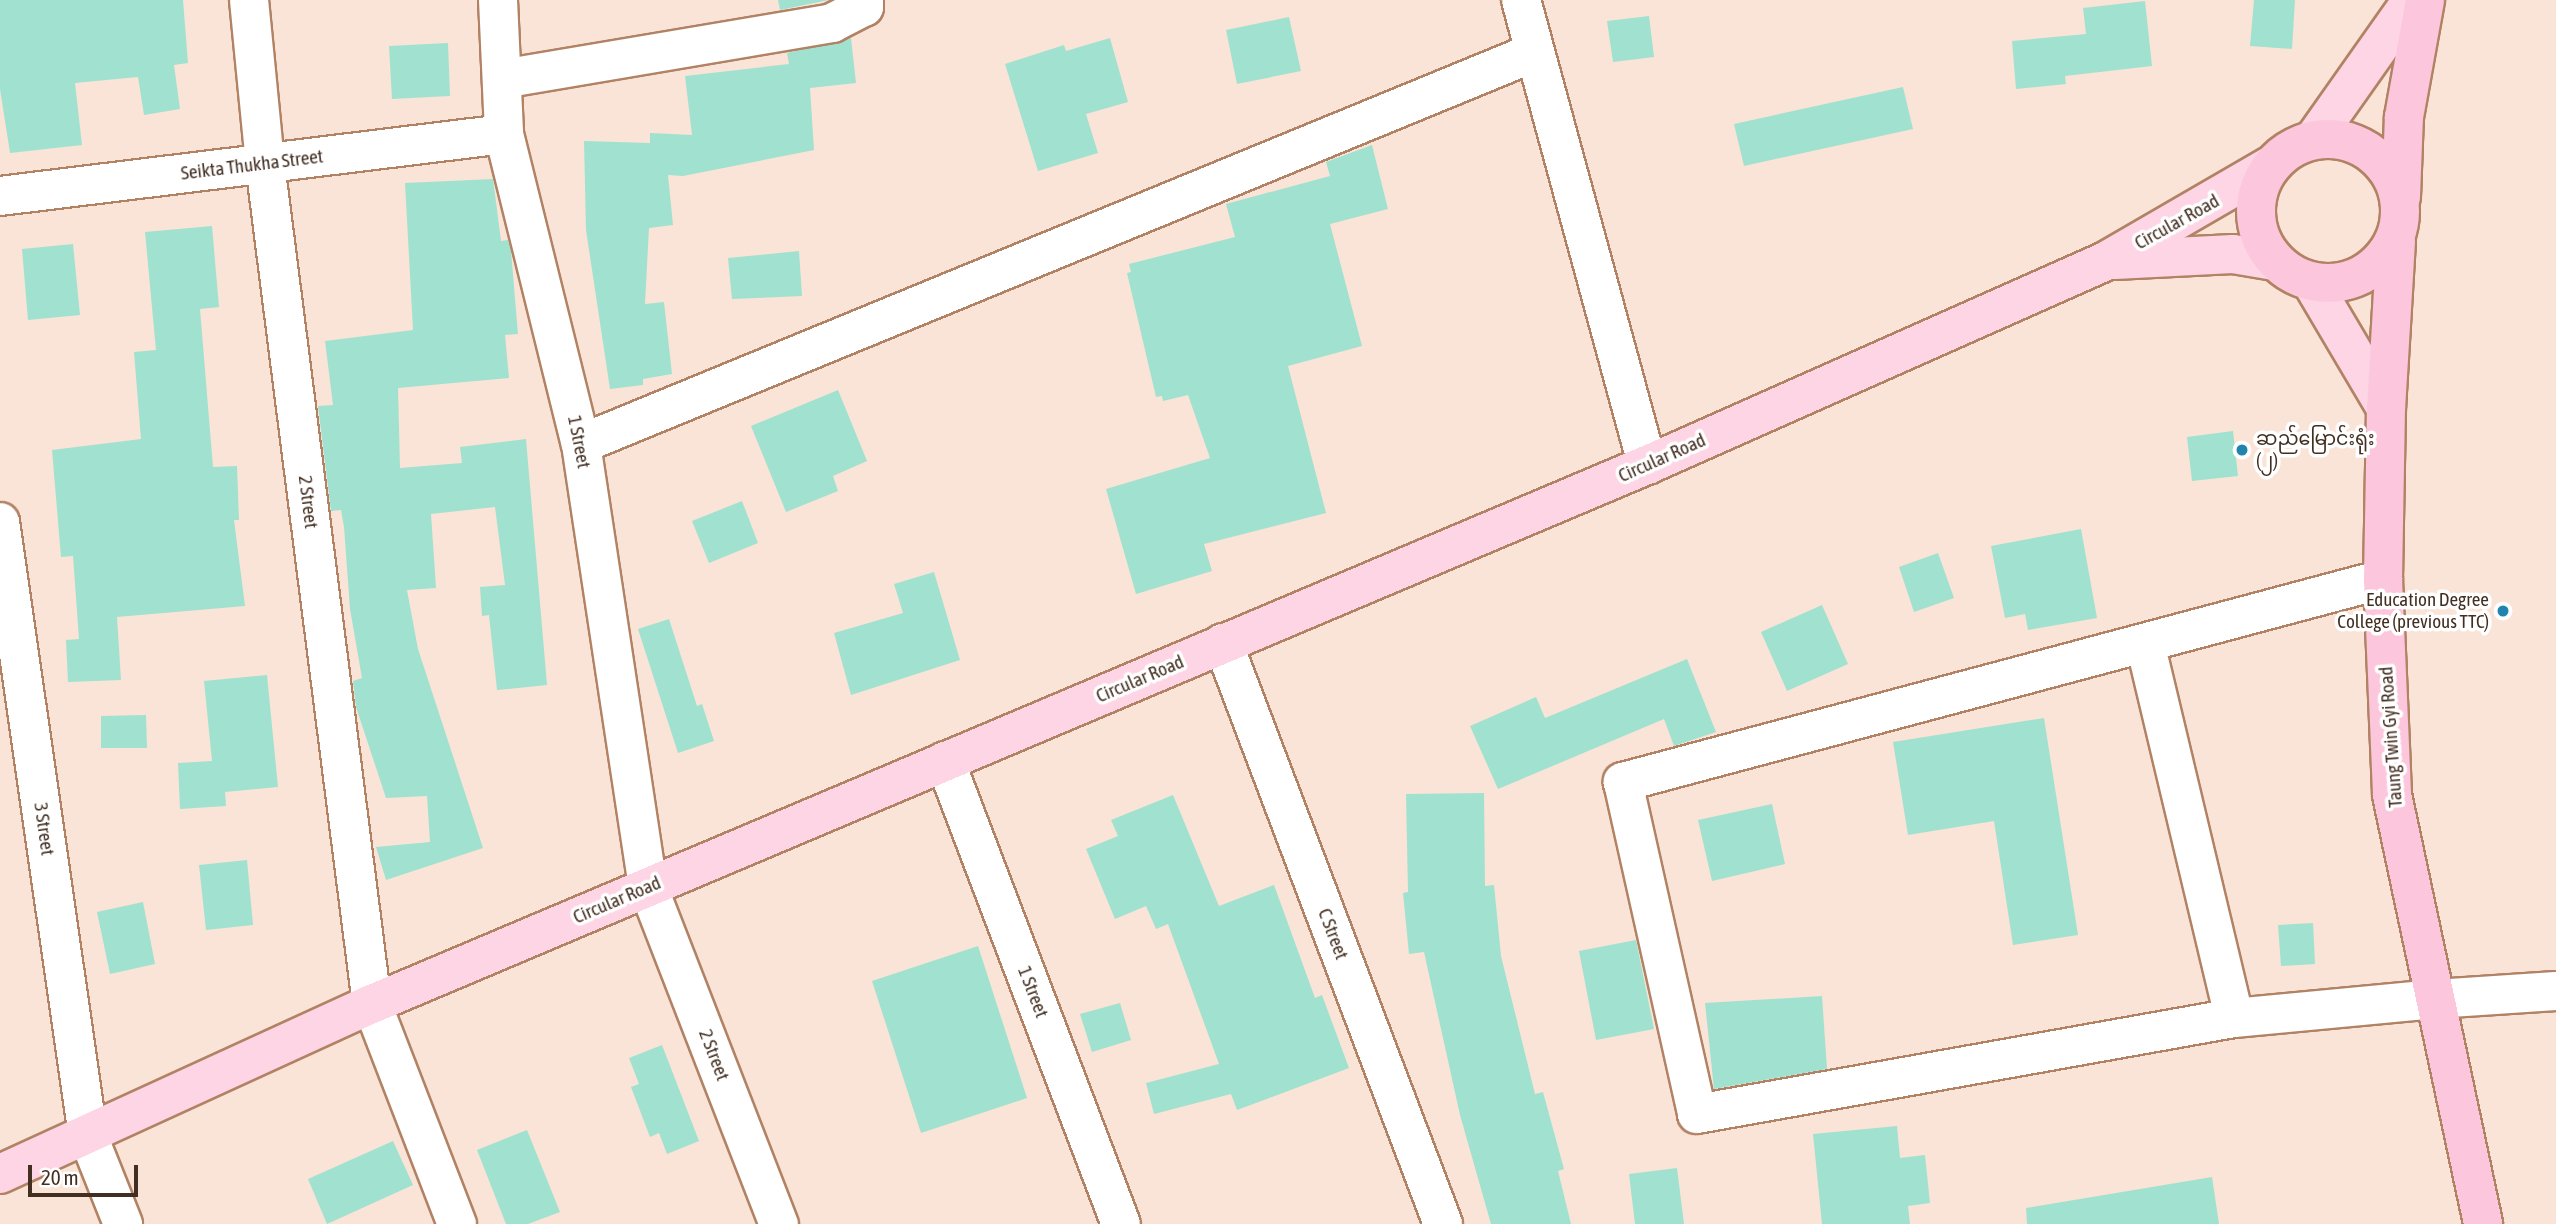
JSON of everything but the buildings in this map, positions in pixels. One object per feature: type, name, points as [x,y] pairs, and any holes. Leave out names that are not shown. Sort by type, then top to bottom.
[{"type":"highway","points":[[2401,199],[2385,164],[2353,142],[2314,138],[2290,148],[2270,166],[2256,197],[2258,231],[2274,261],[2312,283],[2345,283],[2375,267],[2396,241],[2401,199],[2404,117],[2425,0]]},
{"type":"highway","name":"Taung Twin Gyi Road","points":[[2396,241],[2386,408],[2383,579],[2392,794],[2483,1224]]},
{"type":"main road","points":[[2314,138],[2412,0]]},
{"type":"main road","name":"Circular Road","points":[[0,1174],[372,1004],[1647,465],[2106,261],[2270,166]]},
{"type":"main road","points":[[2106,261],[2232,254],[2274,261]]},
{"type":"main road","points":[[2312,283],[2386,408]]},
{"type":"street","name":"2 Street","points":[[249,0],[265,164],[372,1004]]},
{"type":"street","name":"1 Street","points":[[498,0],[505,134],[581,444],[648,887]]},
{"type":"street","points":[[502,79],[832,23],[864,7],[864,0]]},
{"type":"street","points":[[1521,0],[1647,465]]},
{"type":"street","points":[[581,444],[1535,52]]},
{"type":"street","name":"Seikta Thukha Street","points":[[0,196],[505,134]]},
{"type":"street","name":"3 Street","points":[[0,522],[88,1136],[123,1224]]},
{"type":"street","points":[[2383,579],[1623,782],[1697,1114],[2234,1018],[2435,999],[2556,991]]},
{"type":"street","name":"C Street","points":[[1223,643],[1443,1224]]},
{"type":"street","points":[[2145,643],[2234,1018]]},
{"type":"street","name":"1 Street","points":[[945,761],[1121,1224]]},
{"type":"street","name":"2 Street","points":[[648,887],[779,1224]]},
{"type":"street","points":[[372,1004],[457,1224]]},
{"type":"place","name":"ဆည်မြောင်းရုံး (၂)","points":[[2242,450]]},
{"type":"place","name":"Education Degree College (previous TTC)","points":[[2503,611]]}]
